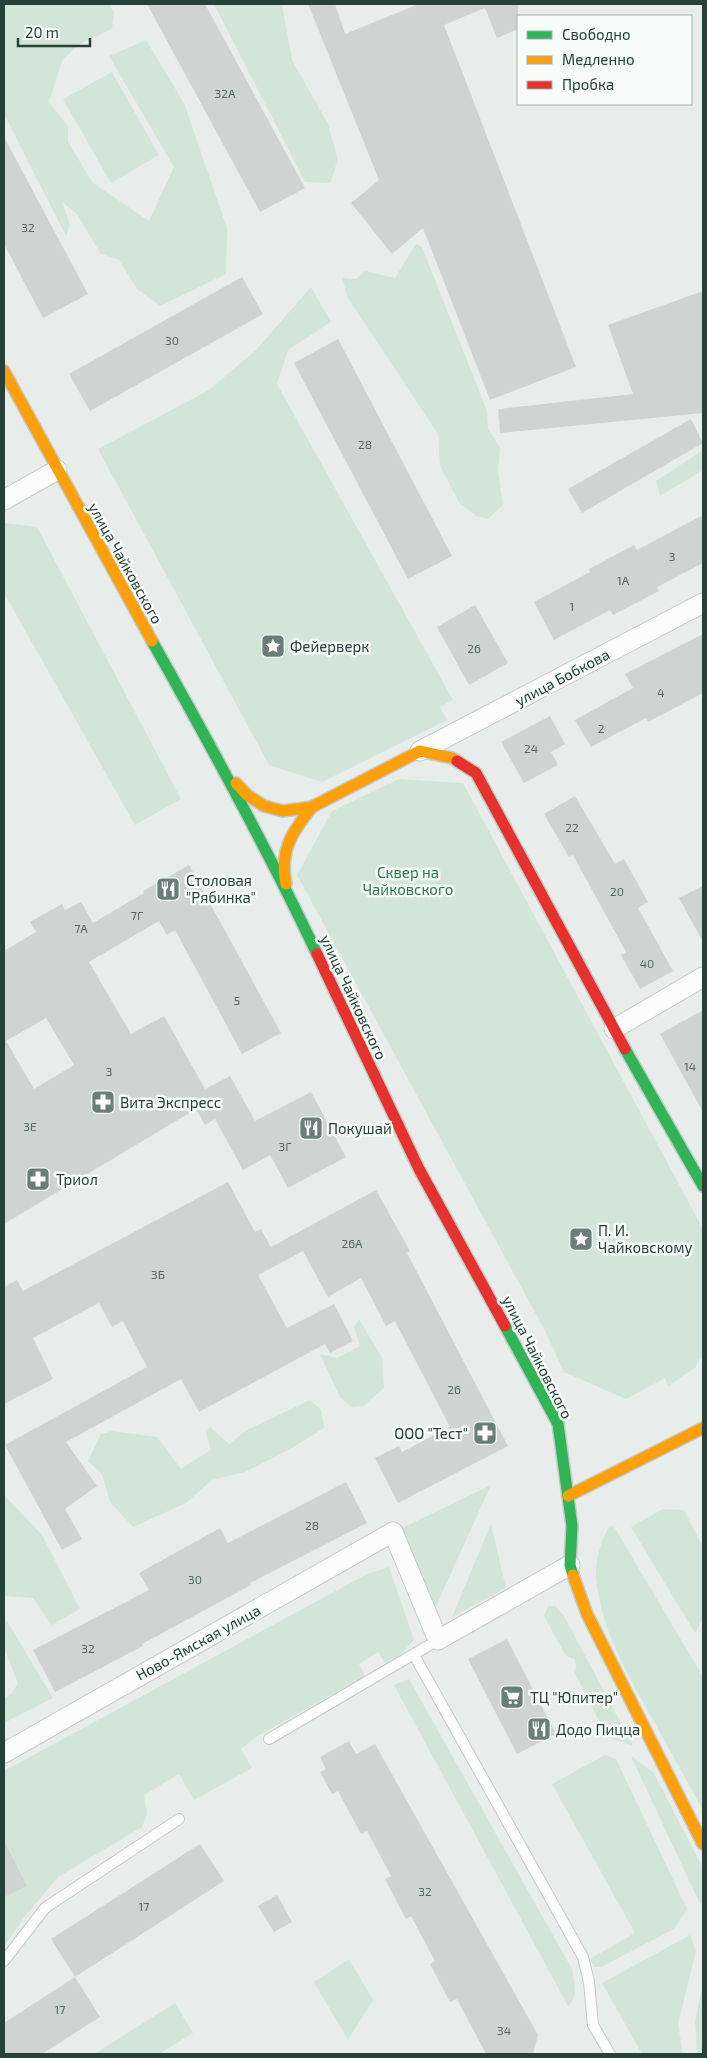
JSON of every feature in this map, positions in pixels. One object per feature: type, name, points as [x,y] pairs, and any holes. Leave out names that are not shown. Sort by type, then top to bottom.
[{"type":"main road","name":"улица Чайковского","points":[[4,371],[223,768],[291,899],[419,1169],[558,1424],[572,1526],[570,1565],[587,1614],[703,1844]]},
{"type":"main road","name":"улица Чайковского","points":[[223,768],[247,794],[264,806],[283,811],[312,807],[420,751]]},
{"type":"main road","points":[[420,751],[452,758],[476,774],[614,1029],[703,1186]]},
{"type":"main road","name":"улица Чайковского","points":[[291,899],[285,879],[283,859],[286,844],[295,828],[312,807]]},
{"type":"main road","points":[[568,1496],[703,1428]]},
{"type":"street","points":[[4,500],[57,470]]},
{"type":"street","name":"улица Бобкова","points":[[420,751],[703,603]]},
{"type":"street","points":[[614,1029],[703,977]]},
{"type":"street","name":"Ново-Ямская улица","points":[[4,1753],[393,1532],[438,1640]]},
{"type":"street","points":[[438,1640],[570,1565]]},
{"type":"lane","points":[[269,1739],[414,1656],[438,1640]]},
{"type":"lane","points":[[414,1656],[583,1957],[589,1982],[594,2025],[610,2054]]},
{"type":"lane","points":[[4,1961],[45,1908],[179,1819]]},
{"type":"green space","points":[[4,4],[110,4],[114,13],[112,29],[78,45],[62,61],[49,102],[68,126],[68,142],[93,183],[149,221],[174,167],[109,56],[146,40],[184,103],[227,228],[226,274],[160,306],[137,289],[119,260],[101,254],[77,214],[62,202],[70,225],[66,236],[4,114]]},
{"type":"green space","points":[[214,4],[282,4],[292,60],[328,124],[338,160],[330,183],[305,182]]},
{"type":"green space","points":[[112,72],[159,155],[111,183],[63,99]]},
{"type":"green space","points":[[416,244],[422,247],[487,411],[488,428],[500,448],[498,471],[503,505],[488,519],[478,517],[460,504],[440,466],[438,434],[348,298],[342,278],[356,279],[365,271],[395,278]]},
{"type":"green space","points":[[311,287],[331,322],[288,350],[277,384],[453,700],[440,707],[447,720],[322,782],[269,765],[98,449],[209,390],[256,350]]},
{"type":"green space","points":[[703,450],[703,470],[660,496],[656,481]]},
{"type":"green space","points":[[4,523],[37,527],[181,799],[135,825],[4,593]]},
{"type":"green space","name":"Сквер на Чайковского","points":[[399,779],[463,783],[703,1229],[703,1358],[698,1361],[696,1367],[668,1386],[665,1378],[626,1399],[564,1372],[544,1329],[297,875],[332,811]]},
{"type":"green space","points":[[359,1319],[382,1358],[384,1388],[363,1406],[351,1407],[340,1397],[320,1354],[337,1358],[360,1346],[354,1327]]},
{"type":"green space","points":[[310,1400],[321,1410],[324,1428],[292,1448],[245,1472],[212,1480],[186,1503],[133,1527],[110,1502],[102,1474],[88,1461],[101,1434],[112,1431],[157,1437],[181,1469],[211,1450],[206,1433],[210,1427],[229,1444],[247,1430]]},
{"type":"green space","points":[[491,1485],[432,1615],[400,1529]]},
{"type":"green space","points":[[4,1495],[42,1535],[80,1609],[51,1625],[33,1598],[4,1596]]},
{"type":"green space","points":[[663,1509],[684,1510],[703,1547],[703,1618],[695,1633],[631,1527]]},
{"type":"green space","points":[[491,1524],[506,1588],[452,1617]]},
{"type":"green space","points":[[613,1525],[703,1677],[703,1810],[625,1669],[604,1616],[596,1578],[596,1565],[603,1539],[609,1527]]},
{"type":"green space","points":[[389,1567],[414,1640],[398,1657],[385,1663],[378,1652],[359,1664],[365,1676],[256,1737],[241,1749],[252,1768],[194,1800],[179,1774],[144,1795],[147,1814],[142,1827],[58,1877],[23,1919],[4,1947],[4,1897],[26,1886],[15,1863],[4,1869],[4,1771],[367,1574]]},
{"type":"green space","points":[[548,1606],[555,1606],[564,1616],[633,1746],[607,1737],[575,1673],[575,1659],[566,1656],[544,1616]]},
{"type":"green space","points":[[7,1621],[53,1698],[4,1723],[4,1699],[12,1693],[18,1683],[4,1648],[4,1623]]},
{"type":"green space","points":[[409,1679],[572,1969],[575,1994],[568,2006],[394,1685]]},
{"type":"green space","points":[[605,1755],[616,1759],[687,1909],[674,1929],[601,1967],[594,1967],[590,1959],[635,1933],[552,1784]]},
{"type":"green space","points":[[631,1756],[654,1773],[703,1868],[703,1902],[700,1904]]},
{"type":"green space","points":[[690,1935],[696,1951],[678,2024],[683,2054],[642,2054],[602,1983]]},
{"type":"green space","points":[[349,1959],[373,2000],[348,2040],[314,1982]]},
{"type":"green space","points":[[703,1990],[703,2054],[697,2054],[695,2021]]},
{"type":"green space","points":[[175,2003],[193,2033],[159,2054],[94,2054]]},
{"type":"building","points":[[147,4],[205,4],[305,188],[260,212]]},
{"type":"building","points":[[308,4],[335,4],[345,34],[419,4],[518,4],[517,29],[497,38],[485,8],[444,25],[576,367],[490,400],[423,228],[392,254],[351,203],[379,180]]},
{"type":"building","points":[[4,137],[88,294],[43,318],[4,244]]},
{"type":"building","points":[[242,277],[263,314],[90,411],[69,374]]},
{"type":"building","points":[[703,291],[703,413],[500,433],[498,409],[633,394],[608,325]]},
{"type":"building","points":[[338,339],[452,556],[408,579],[294,363]]},
{"type":"building","points":[[691,419],[703,443],[582,513],[568,489]]},
{"type":"building","points":[[703,515],[703,563],[657,587],[659,591],[613,615],[610,610],[554,640],[534,602],[590,572],[589,569],[634,545],[637,550]]},
{"type":"building","points":[[475,605],[508,663],[469,685],[437,627]]},
{"type":"building","points":[[703,634],[703,693],[648,722],[646,718],[591,747],[575,720],[633,688],[625,674]]},
{"type":"building","points":[[550,716],[565,744],[551,752],[558,765],[524,783],[501,742]]},
{"type":"building","points":[[575,796],[615,864],[624,859],[648,902],[638,908],[673,971],[640,989],[621,955],[626,952],[573,855],[569,857],[544,814]]},
{"type":"building","points":[[189,865],[281,1033],[242,1054],[175,930],[167,935],[159,921],[89,962],[131,1034],[164,1016],[205,1089],[230,1076],[255,1121],[311,1092],[346,1157],[288,1188],[270,1155],[243,1170],[215,1119],[205,1125],[196,1109],[4,1224],[4,951],[36,932],[30,922],[62,904],[65,910],[81,902],[93,923],[144,893],[143,891]],"holes":[[[46,1018],[74,1065],[34,1089],[6,1041]]]},
{"type":"building","points":[[703,886],[703,942],[679,898]]},
{"type":"building","points":[[703,1010],[703,1112],[660,1034]]},
{"type":"building","points":[[228,1182],[255,1232],[261,1229],[271,1247],[376,1190],[410,1251],[407,1253],[508,1446],[398,1503],[375,1458],[399,1446],[402,1452],[450,1427],[395,1321],[386,1326],[361,1278],[328,1297],[303,1251],[258,1275],[287,1328],[334,1304],[353,1341],[330,1353],[325,1344],[199,1412],[181,1379],[66,1442],[97,1486],[65,1509],[82,1539],[62,1550],[5,1445],[147,1367],[123,1321],[112,1327],[99,1303],[33,1338],[53,1379],[4,1404],[4,1287],[17,1280],[23,1291]]},
{"type":"building","points":[[346,1482],[367,1523],[250,1583],[251,1585],[142,1644],[143,1646],[55,1692],[33,1650],[149,1590],[139,1573],[220,1528],[228,1543]]},
{"type":"building","name":"ТЦ \"Юпитер\"","points":[[507,1639],[556,1734],[517,1754],[468,1659]]},
{"type":"building","points":[[349,1741],[356,1754],[375,1744],[538,2035],[533,2054],[486,2054],[457,1999],[450,2002],[430,1964],[435,1961],[411,1916],[406,1919],[385,1879],[391,1876],[367,1831],[361,1834],[338,1791],[332,1794],[320,1772],[326,1769],[320,1757]]},
{"type":"building","points":[[4,1841],[27,1886],[4,1897]]},
{"type":"building","points":[[200,1844],[224,1881],[75,1977],[51,1939]]},
{"type":"building","points":[[277,1895],[292,1922],[274,1932],[258,1906]]},
{"type":"building","points":[[75,1977],[100,2017],[42,2054],[4,2054],[4,2023]]},
{"type":"traffic: fast","points":[[152,641],[238,796],[317,954]]},
{"type":"traffic: fast","points":[[625,1049],[703,1186]]},
{"type":"traffic: fast","points":[[505,1326],[558,1424],[572,1526],[570,1565],[573,1575]]},
{"type":"traffic: slow","points":[[4,371],[152,641]]},
{"type":"traffic: slow","points":[[236,783],[247,795],[264,806],[283,811],[312,807],[420,751],[452,758],[457,761]]},
{"type":"traffic: slow","points":[[286,884],[284,862],[289,842],[312,807]]},
{"type":"traffic: slow","points":[[568,1496],[703,1428]]},
{"type":"traffic: slow","points":[[573,1575],[587,1614],[703,1844]]},
{"type":"traffic: jam","points":[[457,761],[476,773],[625,1049]]},
{"type":"traffic: jam","points":[[317,954],[419,1169],[505,1326]]},
{"type":"place","name":"Фейерверк","points":[[273,646]]},
{"type":"place","name":"Столовая \"Рябинка\"","points":[[168,889]]},
{"type":"place","name":"Вита Экспресс","points":[[103,1102]]},
{"type":"place","name":"Покушай","points":[[311,1128]]},
{"type":"place","name":"Триол","points":[[38,1179]]},
{"type":"place","name":"П. И. Чайковскому","points":[[581,1239]]},
{"type":"place","name":"ООО \"Тест\"","points":[[485,1433]]},
{"type":"place","name":"ТЦ \"Юпитер\"","points":[[512,1697]]},
{"type":"place","name":"Додо Пицца","points":[[539,1729]]}]
